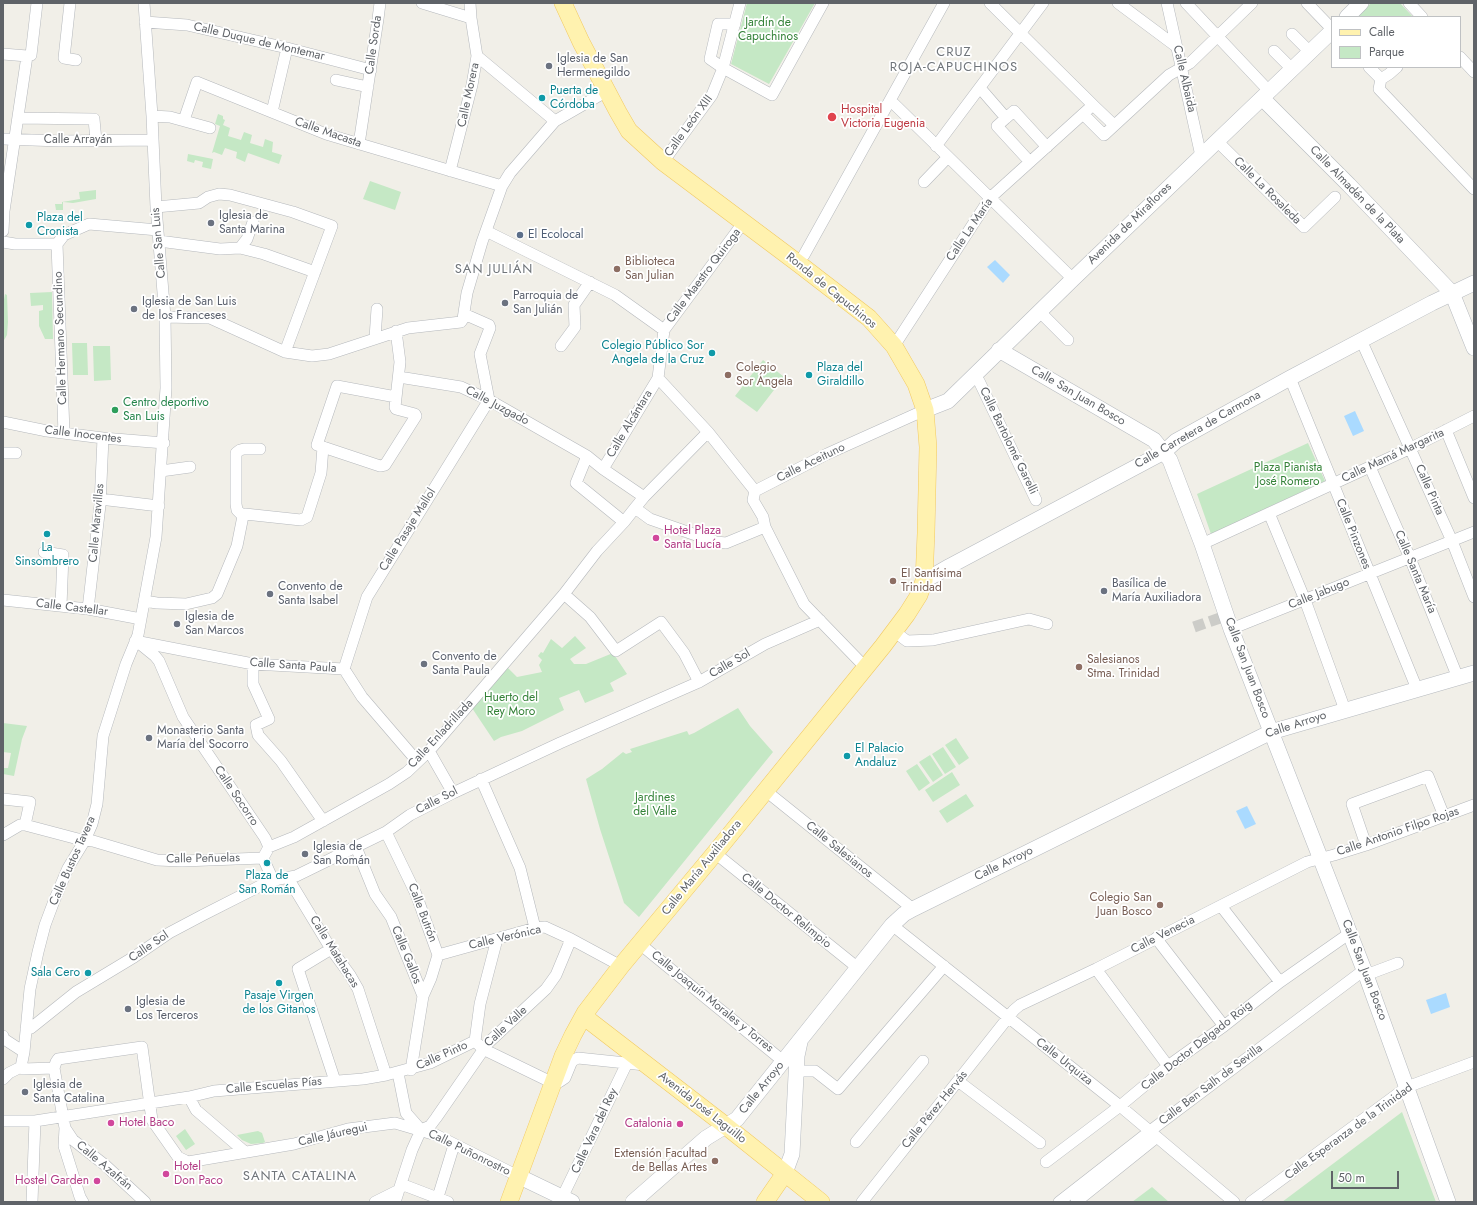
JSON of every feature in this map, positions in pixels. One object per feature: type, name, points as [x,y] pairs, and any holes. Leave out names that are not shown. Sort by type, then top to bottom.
[{"type":"main road","name":"Ronda de Capuchinos","points":[[563,3],[607,91],[629,131],[663,162],[800,264],[869,318],[894,346],[916,384],[925,410],[928,447],[929,579]]},
{"type":"main road","name":"Avenida de Miraflores","points":[[925,410],[948,401],[1073,278],[1331,31]]},
{"type":"main road","name":"Calle Almadén de la Plata","points":[[1266,94],[1349,185],[1452,293]]},
{"type":"main road","name":"Calle Carretera de Carmona","points":[[929,579],[1164,452],[1176,441],[1290,378],[1452,293],[1474,283]]},
{"type":"main road","points":[[1452,293],[1474,348]]},
{"type":"main road","name":"Calle San Juan Bosco","points":[[999,350],[1154,440],[1170,460],[1202,544],[1226,621],[1365,972],[1448,1202]]},
{"type":"main road","name":"Calle María Auxiliadora","points":[[509,1202],[518,1176],[568,1059],[573,1034],[588,1017],[621,966],[895,632],[929,579]]},
{"type":"main road","name":"Calle Arroyo","points":[[633,1202],[706,1138],[737,1119],[892,925],[904,914],[1271,732],[1474,673]]},
{"type":"main road","name":"Avenida José Laguillo","points":[[588,1017],[821,1202]]},
{"type":"main road","points":[[765,1202],[785,1173],[792,1154],[795,1076],[798,1047],[802,1036]]},
{"type":"main road","points":[[518,1176],[565,1201]]},
{"type":"street","points":[[3,54],[31,55],[37,3]]},
{"type":"street","points":[[70,3],[64,58],[76,60]]},
{"type":"street","name":"Calle San Luis","points":[[141,619],[156,537],[164,443],[166,388],[165,317],[156,207],[152,116],[144,3]]},
{"type":"street","name":"Calle Sorda","points":[[359,144],[380,3]]},
{"type":"street","points":[[422,3],[471,18]]},
{"type":"street","name":"Calle Morera","points":[[450,172],[472,85],[477,56],[470,3]]},
{"type":"street","name":"Calle León XIII","points":[[663,162],[712,96],[723,68],[740,3]]},
{"type":"street","points":[[735,24],[718,24],[710,59],[723,68],[772,95],[823,3]]},
{"type":"street","points":[[804,255],[944,3]]},
{"type":"street","points":[[990,3],[1021,32],[1114,126]]},
{"type":"street","points":[[936,146],[1043,3]]},
{"type":"street","points":[[1118,3],[1177,47]]},
{"type":"street","name":"Calle Albaida","points":[[1167,3],[1201,156]]},
{"type":"street","points":[[1186,3],[1218,37],[1266,94]]},
{"type":"street","points":[[1083,114],[1104,135],[1169,75],[1190,63],[1252,3]]},
{"type":"street","points":[[1307,3],[1331,29]]},
{"type":"street","points":[[1409,3],[1421,16]]},
{"type":"street","name":"Calle Duque de Montemar","points":[[145,22],[187,25],[287,48],[370,70]]},
{"type":"street","points":[[1292,34],[1310,52]]},
{"type":"street","points":[[272,112],[287,48]]},
{"type":"street","points":[[1274,51],[1292,69]]},
{"type":"street","points":[[3,231],[4,211],[27,56]]},
{"type":"street","points":[[477,56],[556,121]]},
{"type":"street","points":[[1461,58],[1474,72]]},
{"type":"street","points":[[1370,68],[1381,79]]},
{"type":"street","points":[[1396,68],[1381,79],[1379,89],[1474,189]]},
{"type":"street","name":"Calle Sorda","points":[[336,80],[368,86]]},
{"type":"street","name":"Calle Macasta","points":[[184,120],[197,82],[326,134],[450,172],[502,186]]},
{"type":"street","points":[[980,88],[1006,118]]},
{"type":"street","points":[[460,318],[486,231],[502,186],[510,173],[556,121],[607,91]]},
{"type":"street","points":[[890,100],[1073,278]]},
{"type":"street","name":"Calle La María","points":[[894,346],[990,198],[1093,105]]},
{"type":"street","points":[[1030,162],[997,126],[1006,118],[1014,111],[1047,147]]},
{"type":"street","points":[[152,116],[170,117],[210,128]]},
{"type":"street","points":[[18,118],[94,119],[96,141]]},
{"type":"street","name":"Calle Arrayán","points":[[3,139],[96,141],[153,140]]},
{"type":"street","name":"Calle La Rosaleda","points":[[1217,141],[1304,227],[1335,198]]},
{"type":"street","points":[[924,182],[948,157]]},
{"type":"street","points":[[156,207],[199,203],[208,197],[219,194],[256,212],[293,212],[332,226],[285,352]]},
{"type":"street","points":[[240,248],[248,239],[256,212]]},
{"type":"street","name":"Calle Maestro Quiroga","points":[[664,330],[743,223]]},
{"type":"street","points":[[3,238],[3,243],[57,244],[64,235],[89,224],[220,249],[240,248],[264,254],[315,272]]},
{"type":"street","points":[[486,231],[615,295],[664,330],[658,378],[708,432],[755,491],[753,500],[763,517],[765,527],[804,604],[865,667]]},
{"type":"street","name":"Calle Hermano Secundino","points":[[57,244],[64,433]]},
{"type":"street","points":[[561,346],[575,327],[574,305],[590,282]]},
{"type":"street","points":[[375,338],[378,309]]},
{"type":"street","points":[[1039,311],[1068,340]]},
{"type":"street","points":[[165,317],[210,318],[285,352],[320,356],[396,331],[460,318],[486,323],[490,328],[480,354],[489,400]]},
{"type":"street","points":[[396,331],[400,362],[399,377],[396,397],[394,407],[396,409],[415,414],[416,416],[385,465],[380,466],[317,444],[337,386],[396,397]]},
{"type":"street","name":"Calle Pinta","points":[[1361,340],[1452,541],[1474,597]]},
{"type":"street","name":"Calle Juzgado","points":[[399,377],[461,387],[489,400],[587,456],[603,469],[644,497]]},
{"type":"street","name":"Calle Alcántara","points":[[603,469],[658,378]]},
{"type":"street","name":"Calle Pinzones","points":[[1290,378],[1417,689]]},
{"type":"street","name":"Calle Bartolomé Garelli","points":[[979,381],[1036,500]]},
{"type":"street","name":"Calle Pasaje Mallol","points":[[344,669],[367,597],[489,400]]},
{"type":"street","name":"Calle Aceituno","points":[[755,491],[826,454],[925,410]]},
{"type":"street","name":"Calle Mamá Margarita","points":[[1202,544],[1411,448],[1474,416]]},
{"type":"street","name":"Calle Inocentes","points":[[3,422],[64,433],[164,443]]},
{"type":"street","points":[[1446,430],[1474,498]]},
{"type":"street","points":[[644,497],[708,432]]},
{"type":"street","name":"Calle Maravillas","points":[[88,609],[100,499],[103,438]]},
{"type":"street","points":[[242,516],[248,514],[301,520],[307,517],[321,473],[323,447]]},
{"type":"street","points":[[144,601],[186,604],[212,598],[217,594],[237,546],[242,516],[237,510],[236,504],[236,453],[244,449],[260,449]]},
{"type":"street","points":[[3,453],[16,453]]},
{"type":"street","points":[[587,456],[576,483],[624,522]]},
{"type":"street","name":"Calle Santa María","points":[[1370,467],[1410,558],[1458,678]]},
{"type":"street","points":[[161,471],[190,468]]},
{"type":"street","name":"Calle Enladrillada","points":[[269,847],[294,837],[389,784],[407,772],[429,751],[564,594],[597,551],[624,522],[644,497]]},
{"type":"street","points":[[100,499],[159,506]]},
{"type":"street","points":[[635,508],[650,519],[716,542],[726,543],[765,527]]},
{"type":"street","points":[[1270,513],[1305,600],[1345,710]]},
{"type":"street","name":"Calle Jabugo","points":[[1226,621],[1305,600],[1474,532]]},
{"type":"street","points":[[44,552],[63,554],[61,606]]},
{"type":"street","points":[[564,594],[590,617],[616,651],[661,622],[684,653],[699,682]]},
{"type":"street","name":"Calle Castellar","points":[[3,600],[88,609],[141,619]]},
{"type":"street","name":"Calle Bustos Tavera","points":[[21,1067],[24,1052],[30,989],[45,925],[68,868],[85,840],[92,824],[97,804],[103,736],[141,619]]},
{"type":"street","points":[[895,632],[907,641],[933,640],[1030,619],[1047,624]]},
{"type":"street","name":"Calle Sol","points":[[26,1029],[31,1028],[76,992],[134,957],[169,933],[269,882],[296,876],[386,832],[410,815],[481,779],[621,715],[699,682],[765,644],[820,620]]},
{"type":"street","name":"Calle Santa Paula","points":[[134,644],[253,664],[344,669],[362,697],[417,761]]},
{"type":"street","name":"Calle Socorro","points":[[134,644],[155,656],[159,661],[183,717],[265,838],[269,847]]},
{"type":"street","points":[[253,664],[253,684],[269,719],[256,725],[258,735],[281,761],[323,821]]},
{"type":"street","points":[[429,751],[453,793]]},
{"type":"street","points":[[1366,845],[1352,804],[1428,776],[1444,816]]},
{"type":"street","points":[[481,779],[520,868],[536,928]]},
{"type":"street","name":"Calle Salesianos","points":[[766,791],[913,909]]},
{"type":"street","points":[[3,799],[30,802],[25,825],[20,825],[3,835]]},
{"type":"street","name":"Calle Antonio Filpo Rojas","points":[[1321,858],[1366,845],[1474,806]]},
{"type":"street","name":"Calle Peñuelas","points":[[25,825],[93,841],[157,860],[182,861],[258,858]]},
{"type":"street","name":"Calle Butrón","points":[[386,832],[416,894],[438,955],[431,978],[423,996]]},
{"type":"street","points":[[269,847],[258,858],[269,882]]},
{"type":"street","name":"Calle Gallos","points":[[356,847],[375,894],[390,917],[423,996],[411,1070]]},
{"type":"street","name":"Calle Doctor Relimpio","points":[[715,853],[858,968]]},
{"type":"street","name":"Calle Venecia","points":[[1008,1018],[1020,1005],[1096,969],[1306,862],[1321,858]]},
{"type":"street","name":"Calle Matahacas","points":[[288,878],[331,949],[350,975],[358,989],[386,1075]]},
{"type":"street","points":[[1221,906],[1280,982]]},
{"type":"street","name":"Calle Urquiza","points":[[892,925],[1120,1106],[1234,1202]]},
{"type":"street","name":"Calle Verónica","points":[[438,955],[497,938],[544,927],[621,966]]},
{"type":"street","name":"Calle Doctor Delgado Roig","points":[[1046,1162],[1120,1106],[1168,1066],[1224,1026],[1280,982],[1350,933]]},
{"type":"street","points":[[497,938],[480,1004],[479,1045],[559,1080]]},
{"type":"street","points":[[1156,938],[1224,1026]]},
{"type":"street","name":"Calle Valle","points":[[421,1130],[430,1126],[436,1118],[479,1045],[488,1043],[546,990],[556,975],[571,940]]},
{"type":"street","name":"Calle Joaquín Morales y Torres","points":[[640,944],[780,1065],[781,1069],[795,1076]]},
{"type":"street","points":[[331,949],[298,969],[335,1081]]},
{"type":"street","name":"Calle Ben Salh de Sevilla","points":[[1059,1202],[1153,1134],[1365,972],[1398,962]]},
{"type":"street","points":[[795,1076],[815,1071],[838,1089],[944,966]]},
{"type":"street","points":[[1096,969],[1168,1066]]},
{"type":"street","name":"Calle Pérez Hervás","points":[[862,1202],[1008,1018]]},
{"type":"street","points":[[3,1036],[4,1039],[24,1052]]},
{"type":"street","name":"Calle Pinto","points":[[398,1073],[430,1064],[479,1045]]},
{"type":"street","points":[[83,1202],[80,1197],[64,1146],[64,1123],[54,1068],[58,1059],[142,1046],[150,1103]]},
{"type":"street","points":[[568,1059],[582,1058],[647,1065]]},
{"type":"street","points":[[856,1142],[923,1061]]},
{"type":"street","name":"Calle Esperanza de la Trinidad","points":[[1251,1202],[1407,1087],[1474,1062]]},
{"type":"street","name":"Calle Vara del Rey","points":[[565,1201],[627,1063]]},
{"type":"street","points":[[3,1079],[9,1072],[21,1067],[23,1069],[54,1068]]},
{"type":"street","points":[[395,1202],[412,1150],[421,1130],[406,1114],[398,1073]]},
{"type":"street","name":"Calle Escuelas Pías","points":[[3,1121],[64,1123],[150,1103],[189,1097],[214,1091],[335,1081],[398,1073]]},
{"type":"street","points":[[958,1081],[1040,1143]]},
{"type":"street","points":[[189,1097],[196,1110],[244,1152]]},
{"type":"street","name":"Calle Jáuregui","points":[[150,1103],[152,1120],[178,1157],[183,1161],[188,1162],[294,1144],[348,1129],[395,1123],[421,1130]]},
{"type":"street","points":[[32,1202],[36,1121]]},
{"type":"street","name":"Calle Azafrán","points":[[64,1123],[73,1140],[105,1165],[145,1202]]},
{"type":"street","name":"Calle Puñonrostro","points":[[421,1130],[436,1135],[518,1176]]},
{"type":"street","points":[[1076,1202],[1153,1134]]},
{"type":"street","points":[[438,1198],[454,1145]]},
{"type":"street","points":[[375,1202],[400,1187],[448,1202]]},
{"type":"green space","name":"Jardín de Capuchinos","points":[[747,3],[815,3],[769,84],[731,64]]},
{"type":"green space","points":[[1371,3],[1400,3],[1412,16],[1358,16]]},
{"type":"green space","points":[[218,114],[223,116],[223,119],[225,120],[223,125],[230,128],[228,136],[241,140],[244,132],[252,135],[250,143],[263,147],[265,139],[273,142],[272,152],[282,155],[279,164],[248,153],[245,162],[236,158],[237,152],[225,148],[222,155],[214,152],[212,153],[220,126],[215,124]]},
{"type":"green space","points":[[188,154],[213,159],[211,169],[202,167],[203,162],[195,160],[194,163],[187,161]]},
{"type":"green space","points":[[370,181],[401,192],[395,210],[363,199]]},
{"type":"green space","points":[[96,190],[96,199],[73,203],[63,202],[63,210],[56,210],[55,204],[62,204],[62,202],[80,199],[79,192]]},
{"type":"green space","points":[[52,292],[53,339],[45,339],[39,326],[39,311],[43,310],[43,305],[31,306],[30,293]]},
{"type":"green space","points":[[5,294],[7,295],[8,322],[7,335],[3,342],[3,305]]},
{"type":"green space","points":[[72,343],[87,343],[88,375],[73,375]]},
{"type":"green space","points":[[93,346],[110,346],[111,380],[94,381]]},
{"type":"green space","points":[[763,360],[784,377],[757,412],[735,396]]},
{"type":"green space","name":"Plaza Pianista José Romero","points":[[1308,443],[1325,481],[1211,534],[1197,494]]},
{"type":"green space","name":"Huerto del Rey Moro","points":[[575,636],[586,648],[570,659],[574,664],[586,664],[613,653],[627,674],[610,683],[614,691],[585,703],[579,690],[559,698],[564,710],[522,731],[501,737],[494,741],[472,708],[506,666],[517,677],[542,672],[539,665],[542,660],[538,656],[541,652],[543,653],[551,639],[562,648]]},
{"type":"green space","name":"Jardines del Valle","points":[[738,708],[750,726],[773,752],[639,917],[624,903],[600,829],[586,779],[602,769],[623,752],[626,754],[632,752],[630,749],[687,731],[689,735]]},
{"type":"green space","points":[[3,723],[27,726],[22,739],[14,776],[3,774],[3,768],[8,768],[11,753],[3,752]]},
{"type":"green space","points":[[956,738],[969,758],[959,765],[945,745]]},
{"type":"green space","points":[[943,747],[956,767],[945,774],[932,754]]},
{"type":"green space","points":[[930,755],[943,775],[933,782],[919,762]]},
{"type":"green space","points":[[917,764],[930,783],[919,791],[906,771]]},
{"type":"green space","points":[[952,772],[960,785],[933,802],[925,790]]},
{"type":"green space","points":[[966,794],[974,806],[947,823],[939,811]]},
{"type":"green space","points":[[1402,1112],[1436,1202],[1282,1202]]},
{"type":"green space","points":[[185,1129],[195,1144],[186,1150],[176,1136]]},
{"type":"green space","points":[[258,1131],[262,1133],[265,1142],[251,1144],[242,1140],[237,1135]]},
{"type":"green space","points":[[1152,1187],[1169,1202],[1132,1202]]},
{"type":"water","points":[[995,260],[1010,275],[1003,283],[987,267]]},
{"type":"water","points":[[1355,411],[1364,431],[1353,436],[1344,416]]},
{"type":"water","points":[[1247,806],[1256,824],[1245,829],[1236,811]]},
{"type":"water","points":[[1446,993],[1450,1007],[1431,1014],[1426,1000]]},
{"type":"tunnel","points":[[1194,627],[1220,618]]},
{"type":"place","name":"Iglesia de San Hermenegildo","points":[[549,66]]},
{"type":"place","name":"Puerta de Córdoba","points":[[542,98]]},
{"type":"place","name":"Hospital Victoria Eugenia","points":[[832,117]]},
{"type":"place","name":"Iglesia de Santa Marina","points":[[211,223]]},
{"type":"place","name":"Plaza del Cronista","points":[[29,225]]},
{"type":"place","name":"El Ecolocal","points":[[520,235]]},
{"type":"place","name":"Biblioteca San Julian","points":[[617,269]]},
{"type":"place","name":"Parroquia de San Julián","points":[[505,303]]},
{"type":"place","name":"Iglesia de San Luis de los Franceses","points":[[134,309]]},
{"type":"place","name":"Colegio Público Sor Angela de la Cruz","points":[[712,353]]},
{"type":"place","name":"Colegio Sor Ángela","points":[[728,375]]},
{"type":"place","name":"Plaza del Giraldillo","points":[[809,375]]},
{"type":"place","name":"Centro deportivo San Luis","points":[[115,410]]},
{"type":"place","name":"La Sinsombrero","points":[[47,534]]},
{"type":"place","name":"Hotel Plaza Santa Lucía","points":[[656,538]]},
{"type":"place","name":"EI Santísima Trinidad","points":[[893,581]]},
{"type":"place","name":"Basílica de María Auxiliadora","points":[[1104,591]]},
{"type":"place","name":"Convento de Santa Isabel","points":[[270,594]]},
{"type":"place","name":"Iglesia de San Marcos","points":[[177,624]]},
{"type":"place","name":"Convento de Santa Paula","points":[[424,664]]},
{"type":"place","name":"Salesianos Stma. Trinidad","points":[[1079,667]]},
{"type":"place","name":"Monasterio Santa María del Socorro","points":[[149,738]]},
{"type":"place","name":"El Palacio Andaluz","points":[[847,756]]},
{"type":"place","name":"Iglesia de San Román","points":[[305,854]]},
{"type":"place","name":"Plaza de San Román","points":[[267,863]]},
{"type":"place","name":"Colegio San Juan Bosco","points":[[1160,905]]},
{"type":"place","name":"Sala Cero","points":[[88,973]]},
{"type":"place","name":"Pasaje Virgen de los Gitanos","points":[[279,983]]},
{"type":"place","name":"Iglesia de Los Terceros","points":[[128,1009]]},
{"type":"place","name":"Iglesia de Santa Catalina","points":[[25,1092]]},
{"type":"place","name":"Hotel Baco","points":[[111,1123]]},
{"type":"place","name":"Catalonia","points":[[680,1124]]},
{"type":"place","name":"Extensión Facultad de Bellas Artes","points":[[715,1161]]},
{"type":"place","name":"Hotel Don Paco","points":[[166,1174]]},
{"type":"place","name":"Hostel Garden","points":[[97,1181]]},
{"type":"district","name":"CRUZ ROJA-CAPUCHINOS","points":[[954,60]]},
{"type":"district","name":"SAN JULIÁN","points":[[494,270]]},
{"type":"district","name":"SANTA CATALINA","points":[[300,1177]]}]
